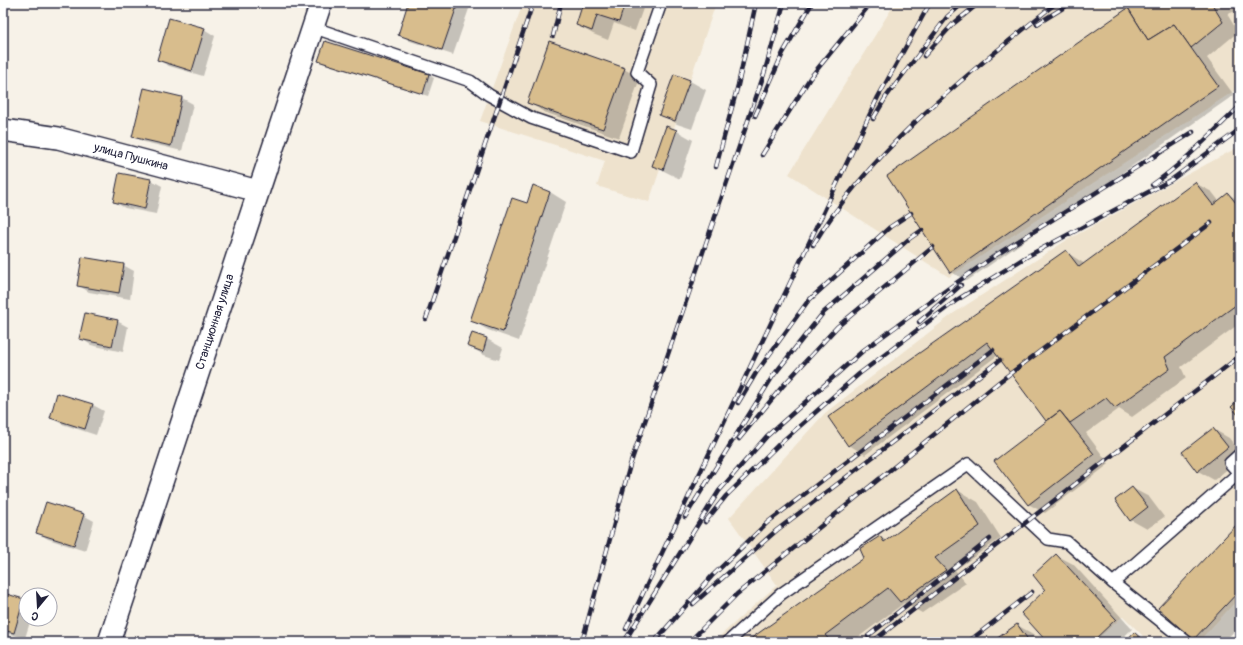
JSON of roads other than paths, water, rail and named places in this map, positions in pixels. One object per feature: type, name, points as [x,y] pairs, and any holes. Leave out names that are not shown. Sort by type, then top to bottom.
[{"type":"street","name":"Станционная улица","points":[[109,642],[321,3]]},
{"type":"street","name":"улица Пушкина","points":[[3,130],[58,138],[258,191]]},
{"type":"lane","points":[[312,27],[470,81],[489,95],[531,118],[631,152],[651,85],[637,72],[661,3]]},
{"type":"lane","points":[[1113,583],[1239,473],[1230,463],[1240,454]]},
{"type":"lane","points":[[728,642],[781,594],[968,464],[1048,539],[1067,542],[1113,583],[1187,642]]},
{"type":"railway","points":[[426,319],[533,3]]},
{"type":"railway","points":[[553,36],[561,3]]},
{"type":"railway","points":[[716,167],[738,85],[756,3]]},
{"type":"railway","points":[[582,642],[630,465],[764,74],[784,3]]},
{"type":"railway","points":[[755,116],[783,53],[812,3]]},
{"type":"railway","points":[[762,155],[810,78],[871,3]]},
{"type":"railway","points":[[626,629],[878,97],[930,3]]},
{"type":"railway","points":[[873,119],[886,97],[947,17],[963,3]]},
{"type":"railway","points":[[924,56],[953,24],[979,3]]},
{"type":"railway","points":[[813,245],[837,209],[893,144],[956,85],[1056,3]]},
{"type":"railway","points":[[1037,24],[1071,3]]},
{"type":"railway","points":[[1152,185],[1187,157],[1240,106]]},
{"type":"railway","points":[[705,522],[726,496],[777,446],[859,374],[957,300],[1026,257],[1171,180],[1240,129]]},
{"type":"railway","points":[[624,642],[719,491],[767,436],[865,349],[949,288],[996,255],[1193,132]]},
{"type":"railway","points":[[738,403],[756,373],[808,301],[890,227],[911,213]]},
{"type":"railway","points":[[689,642],[737,594],[999,382],[1211,223]]},
{"type":"railway","points":[[685,517],[773,376],[823,313],[909,239],[922,230]]},
{"type":"railway","points":[[739,439],[782,387],[837,327],[933,247]]},
{"type":"railway","points":[[919,322],[961,285]]},
{"type":"railway","points":[[654,642],[712,576],[768,522],[993,350]]},
{"type":"railway","points":[[872,642],[1240,356]]},
{"type":"railway","points":[[693,604],[777,530],[1000,360]]},
{"type":"railway","points":[[868,636],[990,539]]},
{"type":"railway","points":[[968,642],[1032,592]]}]
